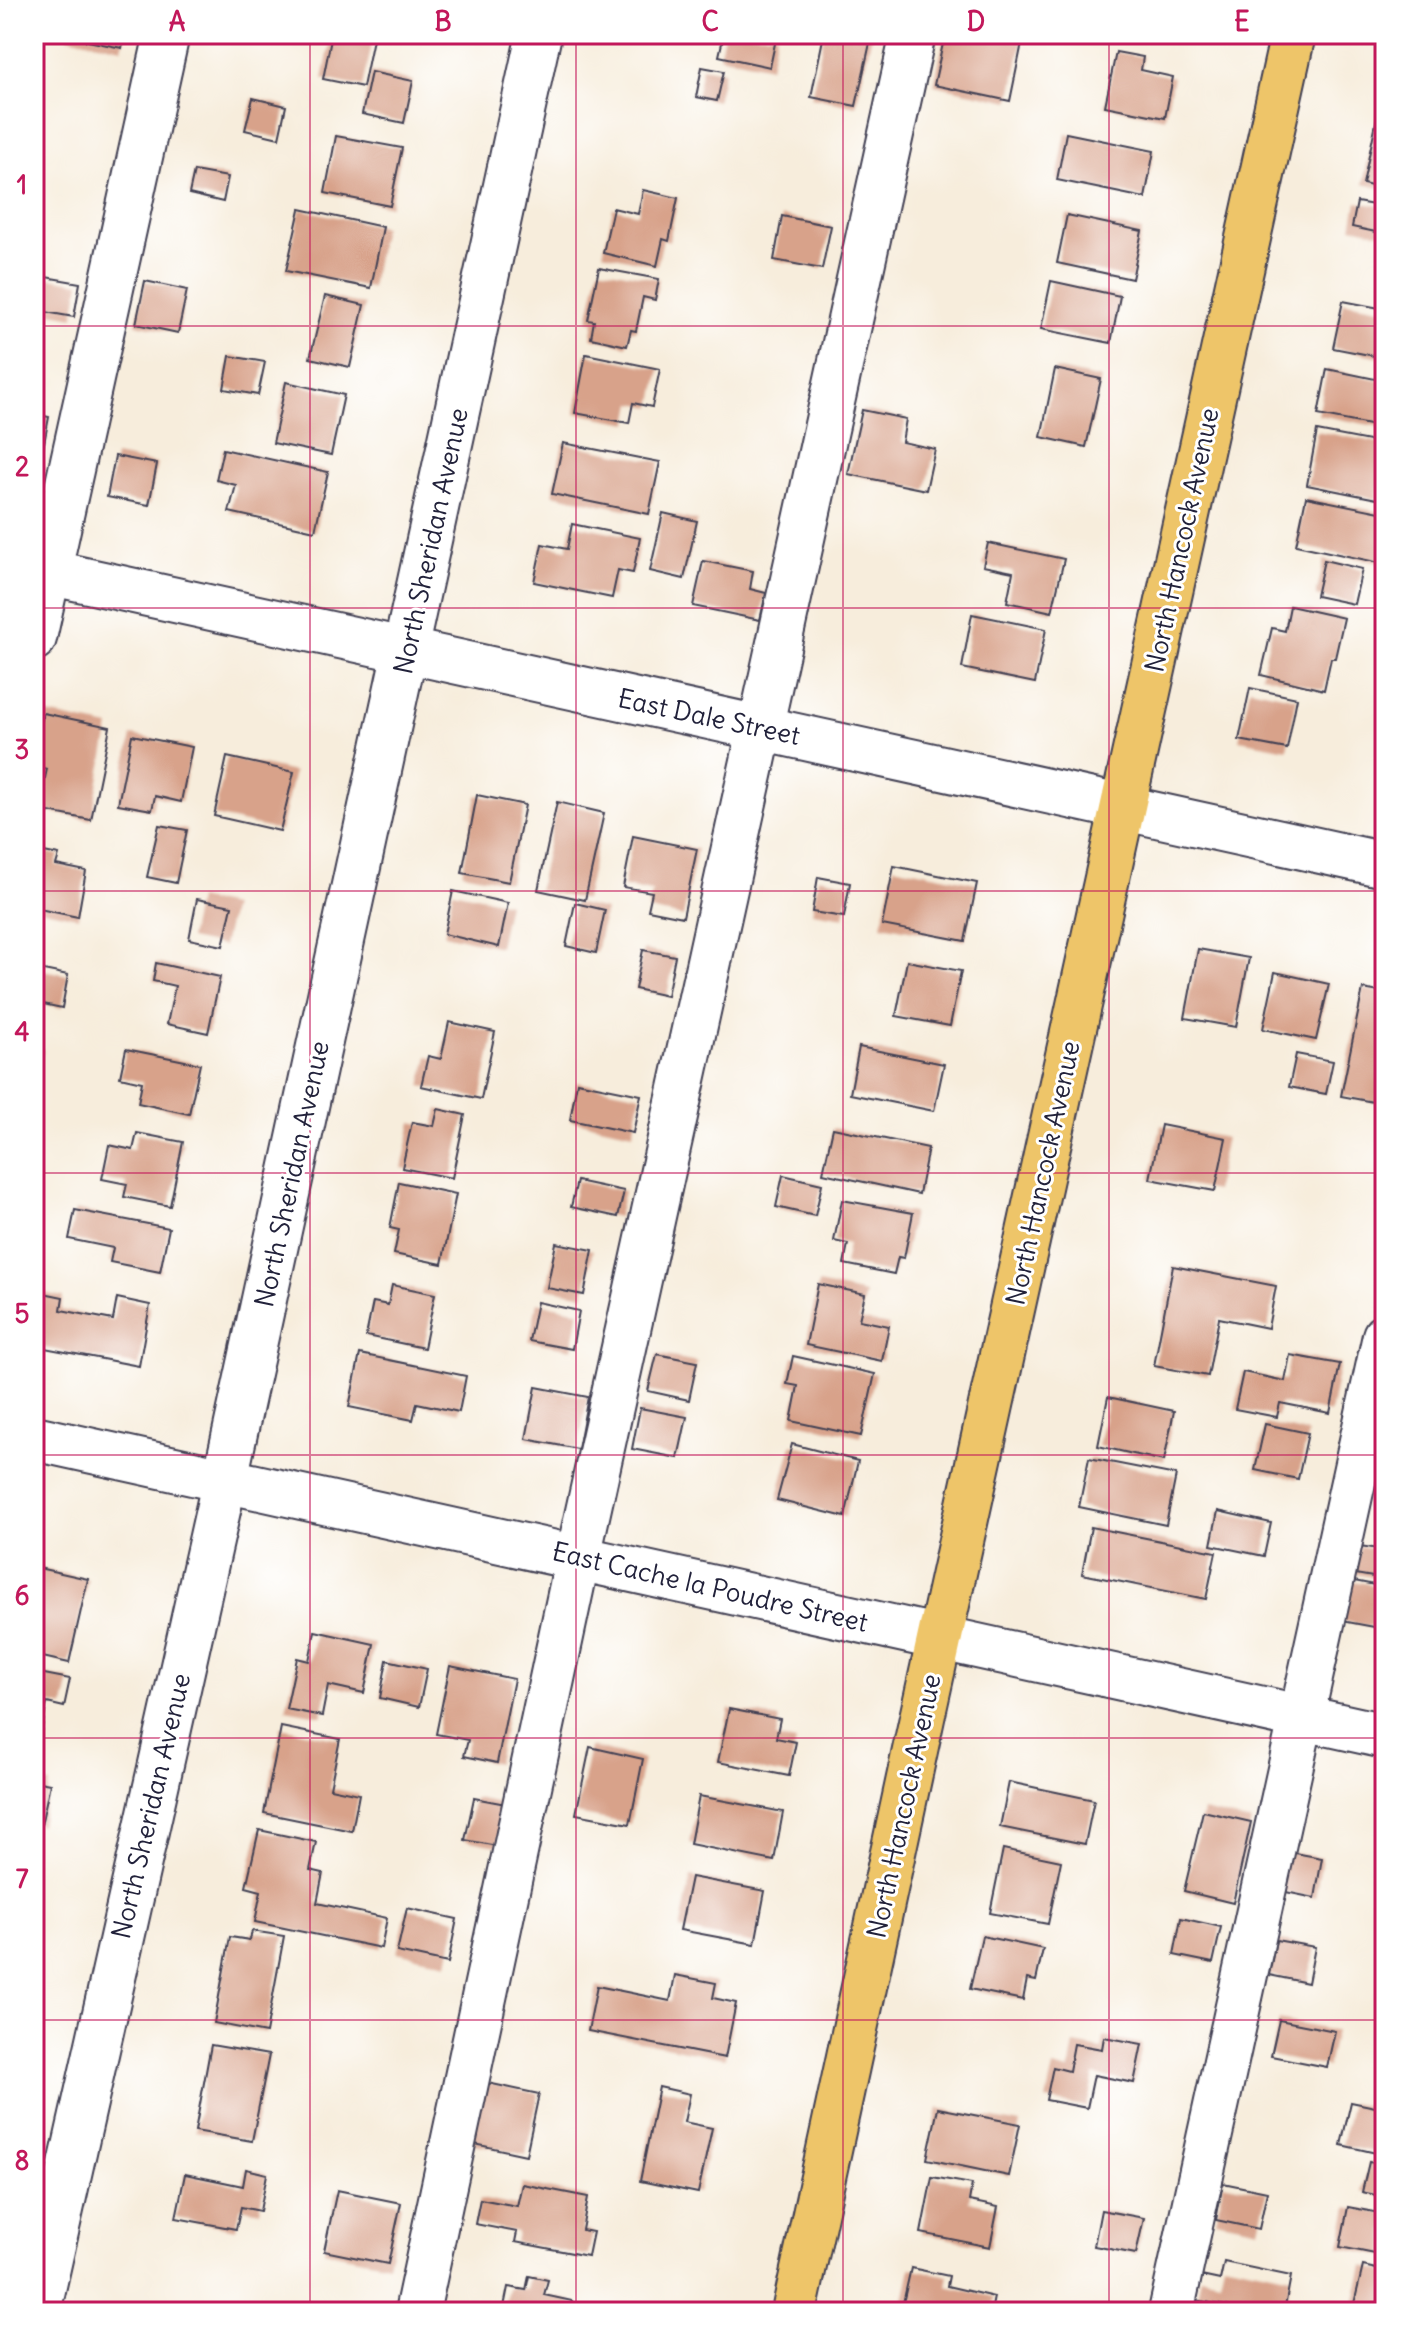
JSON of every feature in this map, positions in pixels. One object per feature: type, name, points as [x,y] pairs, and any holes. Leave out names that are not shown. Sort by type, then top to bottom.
[{"type":"main road","name":"North Hancock Avenue","points":[[794,2312],[1293,34]]},
{"type":"street","points":[[34,638],[41,570],[167,34]]},
{"type":"street","name":"North Sheridan Avenue","points":[[43,2309],[539,34]]},
{"type":"street","points":[[417,2312],[578,1557],[913,34]]},
{"type":"street","name":"East Dale Street","points":[[41,570],[1385,865]]},
{"type":"street","points":[[1171,2312],[1385,1336]]},
{"type":"street","name":"East Cache la Poudre Street","points":[[34,1438],[1385,1736]]},
{"type":"building","points":[[68,34],[125,34],[122,48],[68,37]]},
{"type":"building","points":[[332,34],[374,34],[363,87],[323,79]]},
{"type":"building","points":[[724,34],[777,34],[770,67],[719,56]]},
{"type":"building","points":[[824,34],[872,34],[856,106],[811,97]]},
{"type":"building","points":[[945,34],[1004,34],[1023,38],[1010,101],[934,85]]},
{"type":"building","points":[[1116,52],[1143,57],[1141,70],[1173,77],[1165,118],[1105,106]]},
{"type":"building","points":[[702,67],[724,71],[717,101],[696,97]]},
{"type":"building","points":[[371,72],[413,81],[404,123],[362,114]]},
{"type":"building","points":[[253,98],[286,106],[279,138],[245,130]]},
{"type":"building","points":[[1378,113],[1385,114],[1385,189],[1363,184]]},
{"type":"building","points":[[1066,133],[1154,151],[1145,198],[1057,180]]},
{"type":"building","points":[[336,136],[402,148],[390,206],[325,193]]},
{"type":"building","points":[[194,171],[228,177],[223,202],[189,194]]},
{"type":"building","points":[[643,190],[678,198],[669,241],[663,239],[657,266],[603,253],[613,208],[638,214]]},
{"type":"building","points":[[1357,202],[1385,207],[1385,234],[1352,227]]},
{"type":"building","points":[[300,209],[383,227],[371,288],[286,271]]},
{"type":"building","points":[[1067,215],[1142,231],[1132,279],[1057,263]]},
{"type":"building","points":[[782,216],[831,226],[822,269],[774,260]]},
{"type":"building","points":[[599,268],[659,279],[655,300],[643,297],[636,331],[631,330],[627,346],[591,338],[594,321],[588,320]]},
{"type":"building","points":[[34,275],[80,283],[74,317],[34,310]]},
{"type":"building","points":[[145,281],[187,290],[178,333],[136,324]]},
{"type":"building","points":[[1051,281],[1120,296],[1111,343],[1041,329]]},
{"type":"building","points":[[325,296],[364,305],[350,367],[310,358]]},
{"type":"building","points":[[1343,301],[1385,309],[1385,358],[1333,348]]},
{"type":"building","points":[[586,354],[660,369],[652,407],[633,403],[629,423],[575,413]]},
{"type":"building","points":[[230,356],[265,362],[258,395],[224,389]]},
{"type":"building","points":[[1055,369],[1101,379],[1086,447],[1041,437]]},
{"type":"building","points":[[1327,369],[1385,381],[1385,428],[1318,415]]},
{"type":"building","points":[[286,382],[344,395],[331,455],[273,443]]},
{"type":"building","points":[[862,410],[906,419],[902,442],[935,449],[926,490],[848,474]]},
{"type":"building","points":[[34,414],[49,417],[39,470],[34,469]]},
{"type":"building","points":[[1317,431],[1385,444],[1377,499],[1307,485]]},
{"type":"building","points":[[563,443],[660,462],[649,514],[552,494]]},
{"type":"building","points":[[223,449],[328,472],[315,531],[229,512],[236,485],[216,480]]},
{"type":"building","points":[[115,456],[157,464],[149,505],[107,497]]},
{"type":"building","points":[[1306,497],[1385,513],[1385,564],[1296,545]]},
{"type":"building","points":[[663,513],[697,521],[684,579],[650,571]]},
{"type":"building","points":[[572,524],[640,538],[633,573],[618,570],[612,598],[534,582],[542,544],[567,549]]},
{"type":"building","points":[[988,543],[1064,559],[1052,612],[1007,602],[1013,572],[983,566]]},
{"type":"building","points":[[1324,560],[1362,569],[1354,604],[1316,596]]},
{"type":"building","points":[[703,561],[753,571],[750,589],[766,593],[760,620],[693,606]]},
{"type":"building","points":[[1290,606],[1344,618],[1324,690],[1261,675],[1272,628],[1285,631]]},
{"type":"building","points":[[972,614],[1046,629],[1035,683],[962,668]]},
{"type":"building","points":[[1250,688],[1297,698],[1287,749],[1239,740]]},
{"type":"building","points":[[43,713],[110,727],[91,820],[38,810],[47,769],[34,766]]},
{"type":"building","points":[[132,735],[192,747],[181,802],[155,796],[152,810],[118,804]]},
{"type":"building","points":[[227,757],[294,772],[280,831],[214,816]]},
{"type":"building","points":[[477,795],[525,805],[509,882],[462,873]]},
{"type":"building","points":[[557,802],[604,813],[585,900],[538,890]]},
{"type":"building","points":[[159,825],[187,830],[176,883],[147,877]]},
{"type":"building","points":[[633,836],[697,849],[683,917],[648,910],[652,892],[623,887]]},
{"type":"building","points":[[34,850],[59,855],[56,865],[86,871],[78,917],[34,908]]},
{"type":"building","points":[[894,866],[977,883],[965,941],[882,925]]},
{"type":"building","points":[[818,877],[850,883],[844,917],[812,912]]},
{"type":"building","points":[[453,891],[508,903],[499,947],[444,934]]},
{"type":"building","points":[[197,899],[232,906],[223,946],[189,939]]},
{"type":"building","points":[[575,903],[605,910],[596,953],[566,946]]},
{"type":"building","points":[[1198,949],[1249,958],[1236,1027],[1185,1018]]},
{"type":"building","points":[[643,950],[675,956],[667,996],[635,989]]},
{"type":"building","points":[[907,961],[961,971],[950,1026],[896,1016]]},
{"type":"building","points":[[156,963],[220,977],[208,1033],[167,1024],[175,986],[153,981]]},
{"type":"building","points":[[34,968],[68,975],[62,1008],[34,1002]]},
{"type":"building","points":[[1275,972],[1329,984],[1316,1040],[1263,1029]]},
{"type":"building","points":[[1363,989],[1385,993],[1384,1104],[1341,1096]]},
{"type":"building","points":[[449,1022],[495,1032],[481,1099],[421,1086],[428,1056],[441,1059]]},
{"type":"building","points":[[859,1047],[944,1064],[934,1111],[850,1094]]},
{"type":"building","points":[[34,1048],[44,1050],[35,1088],[34,1088]]},
{"type":"building","points":[[126,1049],[200,1064],[189,1114],[138,1103],[142,1082],[120,1077]]},
{"type":"building","points":[[1296,1054],[1333,1061],[1326,1094],[1289,1087]]},
{"type":"building","points":[[577,1082],[641,1095],[633,1133],[570,1120]]},
{"type":"building","points":[[438,1109],[465,1115],[452,1178],[402,1168],[412,1122],[434,1126]]},
{"type":"building","points":[[1161,1125],[1226,1138],[1215,1191],[1150,1179]]},
{"type":"building","points":[[833,1128],[928,1148],[919,1194],[823,1173]]},
{"type":"building","points":[[137,1133],[183,1142],[170,1206],[124,1197],[127,1184],[102,1179],[109,1145],[133,1150]]},
{"type":"building","points":[[783,1175],[822,1184],[815,1216],[776,1207]]},
{"type":"building","points":[[577,1181],[624,1191],[618,1217],[571,1207]]},
{"type":"building","points":[[399,1182],[456,1194],[442,1264],[394,1254],[399,1230],[390,1228]]},
{"type":"building","points":[[842,1200],[913,1213],[904,1258],[898,1257],[894,1274],[844,1264],[848,1244],[834,1241]]},
{"type":"building","points":[[75,1210],[169,1228],[160,1272],[110,1262],[113,1248],[69,1239]]},
{"type":"building","points":[[556,1243],[593,1250],[584,1295],[547,1288]]},
{"type":"building","points":[[1173,1266],[1276,1286],[1268,1328],[1219,1318],[1208,1376],[1154,1366]]},
{"type":"building","points":[[818,1284],[865,1294],[859,1320],[889,1326],[882,1361],[806,1345]]},
{"type":"building","points":[[392,1285],[435,1294],[424,1348],[366,1336],[373,1302],[388,1305]]},
{"type":"building","points":[[34,1291],[63,1297],[61,1310],[113,1320],[117,1298],[150,1305],[139,1366],[34,1346]]},
{"type":"building","points":[[537,1302],[579,1311],[572,1349],[529,1341]]},
{"type":"building","points":[[360,1354],[466,1376],[459,1412],[417,1403],[413,1420],[349,1407]]},
{"type":"building","points":[[657,1354],[697,1362],[689,1400],[648,1391]]},
{"type":"building","points":[[1290,1355],[1340,1364],[1330,1413],[1280,1403],[1277,1417],[1235,1409],[1243,1372],[1285,1381]]},
{"type":"building","points":[[793,1356],[875,1374],[861,1436],[791,1421],[798,1386],[787,1384]]},
{"type":"building","points":[[536,1387],[588,1397],[578,1449],[526,1439]]},
{"type":"building","points":[[1108,1397],[1174,1411],[1164,1461],[1098,1446]]},
{"type":"building","points":[[640,1408],[687,1417],[678,1458],[632,1449]]},
{"type":"building","points":[[1265,1424],[1308,1433],[1298,1479],[1255,1470]]},
{"type":"building","points":[[792,1444],[858,1461],[845,1517],[777,1500]]},
{"type":"building","points":[[1089,1458],[1176,1475],[1166,1525],[1079,1507]]},
{"type":"building","points":[[1218,1511],[1271,1523],[1264,1556],[1211,1545]]},
{"type":"building","points":[[1091,1527],[1216,1552],[1206,1599],[1082,1574]]},
{"type":"building","points":[[1360,1546],[1385,1550],[1385,1579],[1355,1574]]},
{"type":"building","points":[[34,1567],[88,1579],[69,1663],[34,1655],[41,1623],[34,1622]]},
{"type":"building","points":[[1349,1580],[1385,1587],[1385,1629],[1342,1621]]},
{"type":"building","points":[[315,1631],[374,1644],[364,1693],[328,1685],[322,1716],[286,1709],[297,1658],[309,1661]]},
{"type":"building","points":[[387,1660],[427,1669],[419,1707],[380,1698]]},
{"type":"building","points":[[450,1666],[514,1679],[497,1763],[464,1756],[468,1740],[436,1734]]},
{"type":"building","points":[[34,1672],[70,1679],[64,1707],[47,1703],[35,1760]]},
{"type":"building","points":[[729,1709],[780,1719],[776,1738],[796,1742],[789,1776],[718,1762]]},
{"type":"building","points":[[281,1727],[340,1739],[330,1788],[359,1794],[352,1831],[264,1813]]},
{"type":"building","points":[[590,1747],[643,1759],[630,1824],[576,1814]]},
{"type":"building","points":[[34,1781],[50,1784],[41,1825],[37,1824],[35,1830]]},
{"type":"building","points":[[1009,1782],[1094,1800],[1085,1844],[1000,1827]]},
{"type":"building","points":[[699,1796],[783,1812],[774,1861],[690,1844]]},
{"type":"building","points":[[474,1798],[506,1804],[497,1846],[465,1840]]},
{"type":"building","points":[[1203,1811],[1251,1822],[1233,1903],[1184,1891]]},
{"type":"building","points":[[259,1830],[316,1842],[310,1870],[323,1873],[317,1903],[387,1918],[381,1948],[255,1922],[261,1891],[246,1887]]},
{"type":"building","points":[[1003,1849],[1061,1861],[1048,1924],[990,1913]]},
{"type":"building","points":[[1284,1851],[1322,1858],[1315,1898],[1276,1890]]},
{"type":"building","points":[[691,1877],[765,1891],[755,1944],[680,1930]]},
{"type":"building","points":[[407,1908],[457,1919],[448,1963],[397,1952]]},
{"type":"building","points":[[1181,1918],[1221,1927],[1213,1963],[1174,1955]]},
{"type":"building","points":[[252,1931],[284,1936],[266,2033],[214,2023],[230,1937],[250,1940]]},
{"type":"building","points":[[982,1936],[1043,1949],[1036,1981],[1027,1979],[1023,2000],[970,1989]]},
{"type":"building","points":[[1276,1940],[1315,1947],[1308,1983],[1269,1975]]},
{"type":"building","points":[[675,1975],[716,1983],[713,1998],[736,2003],[725,2058],[588,2031],[597,1986],[670,2001]]},
{"type":"building","points":[[1279,2020],[1335,2031],[1327,2067],[1271,2056]]},
{"type":"building","points":[[1104,2037],[1142,2044],[1134,2083],[1094,2075],[1087,2108],[1046,2100],[1053,2067],[1069,2071],[1074,2044],[1102,2049]]},
{"type":"building","points":[[211,2045],[269,2055],[252,2141],[195,2131]]},
{"type":"building","points":[[483,2082],[539,2094],[526,2155],[470,2143]]},
{"type":"building","points":[[659,2087],[690,2094],[684,2122],[712,2128],[698,2193],[640,2181]]},
{"type":"building","points":[[1351,2102],[1385,2109],[1385,2155],[1341,2145]]},
{"type":"building","points":[[938,2108],[1020,2124],[1009,2176],[927,2159]]},
{"type":"building","points":[[1369,2162],[1385,2165],[1385,2197],[1362,2192]]},
{"type":"building","points":[[246,2169],[267,2174],[260,2211],[241,2207],[236,2229],[176,2218],[185,2174],[243,2186]]},
{"type":"building","points":[[932,2177],[972,2184],[969,2201],[998,2207],[990,2247],[921,2233]]},
{"type":"building","points":[[1223,2183],[1267,2192],[1259,2229],[1216,2220]]},
{"type":"building","points":[[522,2184],[588,2197],[582,2230],[593,2232],[588,2256],[515,2242],[517,2232],[475,2224],[480,2199],[517,2206]]},
{"type":"building","points":[[337,2190],[401,2203],[388,2264],[324,2251]]},
{"type":"building","points":[[1348,2207],[1385,2214],[1385,2256],[1340,2247]]},
{"type":"building","points":[[1101,2210],[1144,2218],[1136,2254],[1094,2246]]},
{"type":"building","points":[[1224,2262],[1291,2276],[1284,2312],[1254,2312],[1196,2300],[1201,2276],[1220,2280]]},
{"type":"building","points":[[1363,2266],[1385,2271],[1385,2312],[1352,2312]]},
{"type":"building","points":[[911,2268],[949,2276],[947,2286],[994,2297],[991,2312],[901,2312]]},
{"type":"building","points":[[529,2276],[548,2280],[544,2295],[572,2301],[570,2312],[503,2312],[508,2287],[526,2290]]}]
